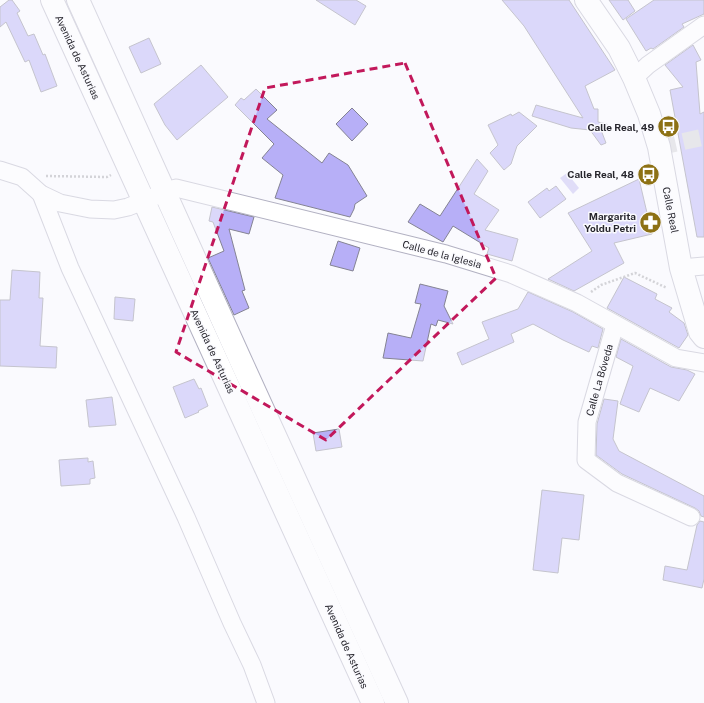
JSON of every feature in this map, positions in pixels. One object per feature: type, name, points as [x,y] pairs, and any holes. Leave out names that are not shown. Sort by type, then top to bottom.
[{"type":"main road","name":"Avenida de Asturias","points":[[52,0],[373,703]]},
{"type":"main road","name":"Avenida de Asturias","points":[[78,0],[397,703]]},
{"type":"main road","name":"Calle Real","points":[[586,0],[619,48],[634,78],[649,114],[659,147],[681,268],[700,332],[704,337]]},
{"type":"street","points":[[634,78],[648,65],[704,25]]},
{"type":"street","points":[[0,170],[22,177],[41,194],[70,268],[186,517],[252,665],[266,703]]},
{"type":"street","name":"Calle de la Iglesia","points":[[41,194],[60,203],[90,209],[104,210],[128,207],[176,188],[446,254],[511,274],[577,303],[676,358],[704,363]]},
{"type":"street","points":[[681,268],[704,266]]},
{"type":"street","name":"Calle La Bóveda","points":[[615,325],[587,422],[586,460],[617,483],[691,517]]},
{"type":"path","points":[[69,176],[107,177]]},
{"type":"path","points":[[577,303],[601,285],[635,273],[667,288],[668,294]]},
{"type":"highlighted area","points":[[405,63],[496,278],[326,440],[176,352],[265,88]]},
{"type":"shaded area","points":[[567,173],[579,188],[573,194],[560,178]]},
{"type":"building","points":[[9,0],[12,0],[20,11],[17,13],[28,36],[34,34],[43,55],[45,54],[57,86],[41,92],[29,60],[25,62],[6,22],[0,27],[0,7]]},
{"type":"building","points":[[316,0],[356,0],[366,6],[355,25]]},
{"type":"building","points":[[502,0],[569,0],[615,70],[585,86],[594,109],[598,109],[598,122],[607,124],[606,130],[601,130],[606,143],[601,145],[590,130],[571,128],[532,116],[536,105],[583,118],[524,26]]},
{"type":"building","points":[[609,0],[628,0],[635,11],[623,20]]},
{"type":"building","points":[[654,0],[704,0],[704,14],[682,24],[684,27],[653,49],[651,48],[646,51],[626,19]]},
{"type":"building","points":[[149,38],[161,64],[141,73],[129,47]]},
{"type":"building","points":[[693,45],[701,60],[696,62],[700,114],[704,112],[704,237],[697,237],[670,90],[683,87],[665,65]]},
{"type":"building","points":[[201,65],[228,97],[177,140],[165,125],[154,104]]},
{"type":"building","points":[[256,89],[277,110],[267,119],[322,163],[329,153],[348,165],[367,196],[355,204],[350,217],[275,198],[283,175],[262,158],[274,144],[235,105],[241,98],[244,100]]},
{"type":"building","points":[[352,108],[368,124],[352,141],[336,124]]},
{"type":"building","points":[[519,112],[537,126],[517,146],[511,164],[504,170],[490,153],[498,145],[488,125],[511,114],[512,116]]},
{"type":"building","points":[[477,159],[488,171],[474,194],[499,210],[485,230],[518,239],[512,261],[487,254],[489,248],[453,226],[443,242],[408,222],[420,204],[440,216]]},
{"type":"building","points":[[639,179],[652,234],[614,243],[624,263],[574,291],[548,279],[592,251],[568,213]]},
{"type":"building","points":[[556,186],[566,199],[540,218],[528,202],[547,188],[549,191]]},
{"type":"building","points":[[212,207],[254,217],[249,234],[229,229],[245,290],[242,291],[249,308],[234,315],[208,258],[224,251],[213,222],[209,221]]},
{"type":"building","points":[[338,241],[360,248],[353,271],[330,265]]},
{"type":"building","points":[[12,270],[40,272],[39,298],[43,298],[40,346],[57,347],[56,368],[0,366],[0,300],[10,300]]},
{"type":"building","points":[[624,277],[657,294],[655,299],[672,308],[669,312],[684,323],[688,335],[679,348],[607,308]]},
{"type":"building","points":[[420,284],[448,291],[444,306],[453,324],[438,320],[436,326],[431,324],[423,361],[383,358],[388,333],[411,338],[421,304],[415,303]]},
{"type":"building","points":[[528,292],[573,312],[603,329],[598,348],[592,346],[589,352],[533,324],[511,334],[514,342],[462,365],[457,353],[489,339],[482,322],[518,309]]},
{"type":"building","points":[[115,297],[135,299],[133,321],[114,319]]},
{"type":"building","points":[[621,339],[671,367],[687,370],[695,374],[679,401],[650,388],[639,412],[620,404],[633,366],[616,357]]},
{"type":"building","points":[[194,379],[199,389],[201,388],[208,406],[185,418],[173,387]]},
{"type":"building","points":[[112,397],[116,425],[89,427],[86,400]]},
{"type":"building","points":[[604,399],[618,401],[613,439],[619,451],[704,496],[704,517],[701,516],[699,511],[695,508],[622,474],[596,455],[597,424]]},
{"type":"building","points":[[339,429],[342,447],[316,451],[313,433]]},
{"type":"building","points":[[88,458],[88,462],[93,461],[95,478],[90,479],[90,484],[61,486],[59,460]]},
{"type":"building","points":[[542,490],[584,495],[579,540],[562,538],[558,573],[533,570]]},
{"type":"building","points":[[700,521],[704,522],[704,579],[702,588],[663,580],[665,566],[687,570],[697,525]]},
{"type":"tunnel","points":[[659,147],[704,137]]},
{"type":"place","name":"Calle Real, 49","points":[[669,127]]},
{"type":"place","name":"Calle Real, 48","points":[[649,174]]},
{"type":"place","name":"Margarita Yoldu Petri","points":[[651,222]]}]
